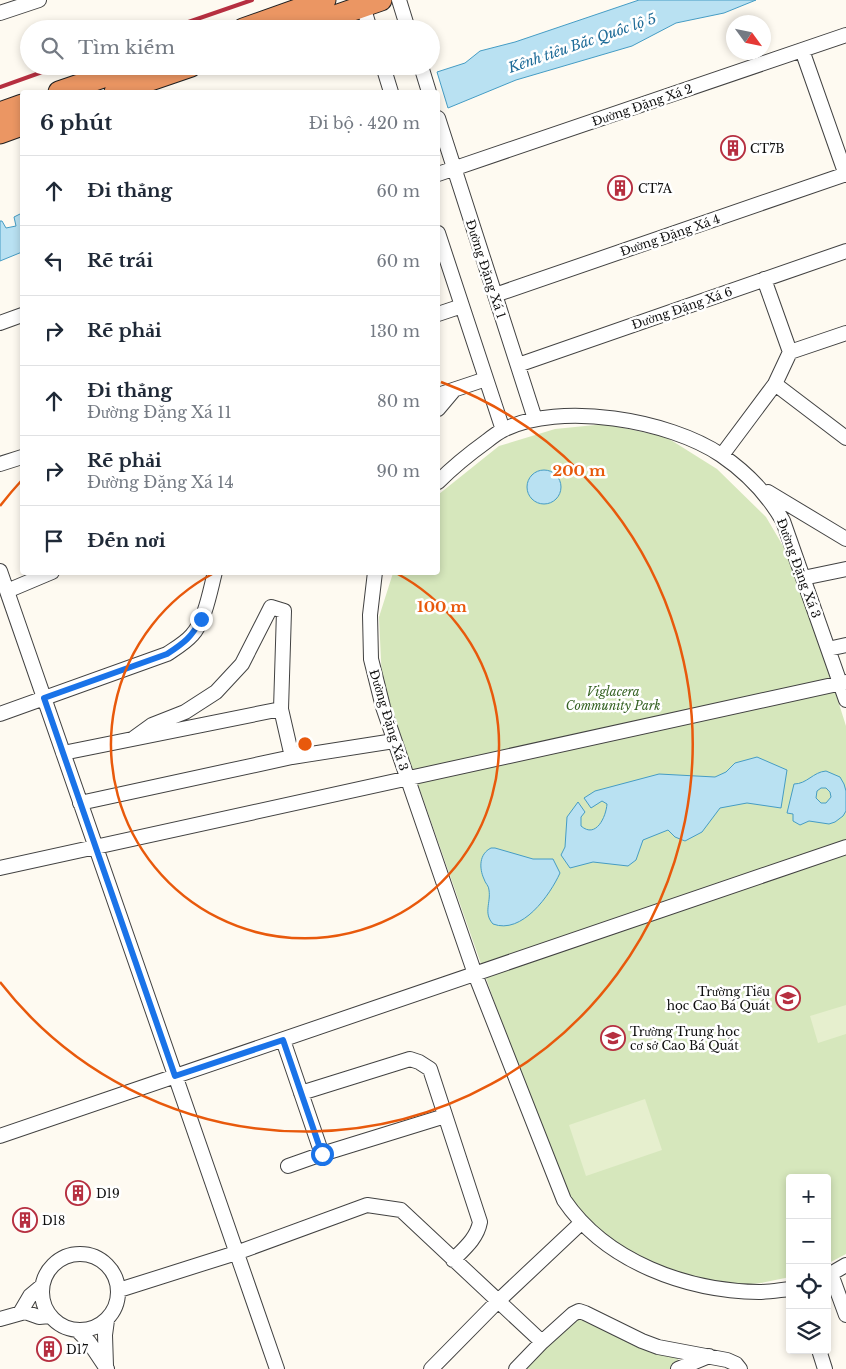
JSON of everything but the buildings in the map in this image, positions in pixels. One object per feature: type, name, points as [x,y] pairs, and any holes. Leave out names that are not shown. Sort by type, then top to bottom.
[{"type":"highway","points":[[268,20],[325,0]]},
{"type":"highway","points":[[321,20],[368,2]]},
{"type":"highway","points":[[65,90],[109,75]]},
{"type":"highway","points":[[121,90],[164,75]]},
{"type":"highway","points":[[0,113],[20,106]]},
{"type":"highway","points":[[0,133],[20,126]]},
{"type":"street","points":[[0,13],[39,0]]},
{"type":"street","points":[[399,0],[405,20]]},
{"type":"street","points":[[368,2],[369,20]]},
{"type":"street","name":"Đường Đặng Xá 2","points":[[440,173],[846,35]]},
{"type":"street","points":[[802,50],[846,174]]},
{"type":"street","points":[[386,75],[390,87]]},
{"type":"street","points":[[424,75],[428,90]]},
{"type":"street","name":"Đường Đặng Xá 1","points":[[440,124],[535,419]]},
{"type":"street","name":"Đường Đặng Xá 4","points":[[495,295],[846,174]]},
{"type":"street","points":[[440,239],[502,430]]},
{"type":"street","name":"Đường Đặng Xá 6","points":[[518,364],[846,251]]},
{"type":"street","points":[[722,455],[775,384],[790,352],[764,279]]},
{"type":"street","points":[[440,313],[462,306]]},
{"type":"street","points":[[0,323],[20,316]]},
{"type":"street","points":[[790,352],[846,333]]},
{"type":"street","points":[[440,394],[486,379]]},
{"type":"street","points":[[775,384],[846,438]]},
{"type":"street","points":[[440,406],[454,389]]},
{"type":"street","name":"Đường Đặng Xá 3","points":[[440,480],[464,457],[502,430],[535,419],[568,416],[602,417],[637,422],[672,432],[722,455],[756,485],[773,504],[783,521],[828,649],[843,682],[846,700]]},
{"type":"street","points":[[0,464],[20,458]]},
{"type":"street","points":[[756,485],[846,539]]},
{"type":"street","points":[[804,578],[846,569]]},
{"type":"street","points":[[0,571],[276,1369]]},
{"type":"street","points":[[7,591],[45,575]]},
{"type":"street","points":[[0,714],[167,654],[183,644],[194,634],[201,619],[215,575]]},
{"type":"street","name":"Đường Đặng Xá 3","points":[[376,575],[370,615],[371,659],[383,707],[475,974],[564,1200],[581,1223],[601,1241],[654,1270],[688,1284],[752,1292],[786,1289]]},
{"type":"street","points":[[134,738],[152,725],[185,712],[216,692],[242,664],[271,607],[284,611],[281,709],[292,757]]},
{"type":"street","points":[[828,649],[846,645]]},
{"type":"street","points":[[0,868],[843,682]]},
{"type":"street","points":[[63,753],[281,709]]},
{"type":"street","points":[[80,803],[292,757],[394,741]]},
{"type":"street","points":[[0,1136],[846,847]]},
{"type":"street","points":[[283,1040],[322,1154]]},
{"type":"street","points":[[301,1093],[410,1059],[420,1062],[430,1069],[480,1222],[474,1239],[453,1260]]},
{"type":"street","points":[[288,1166],[445,1116]]},
{"type":"street","points":[[119,1290],[236,1253],[367,1205],[401,1210],[497,1302],[542,1342]]},
{"type":"street","points":[[432,1369],[497,1302],[581,1223]]},
{"type":"street","points":[[75,1254],[91,1255],[105,1262],[115,1275],[119,1290],[116,1306],[107,1320],[105,1336],[106,1368],[89,1342],[78,1331],[62,1326],[50,1316],[43,1302],[42,1286],[48,1271],[60,1259],[75,1254]]},
{"type":"street","points":[[831,1274],[846,1265]]},
{"type":"street","points":[[831,1280],[846,1315]]},
{"type":"street","points":[[20,1313],[30,1296],[42,1286]]},
{"type":"street","points":[[516,1369],[542,1342],[573,1314],[579,1311],[658,1347],[727,1360],[736,1364],[740,1369]]},
{"type":"street","points":[[0,1319],[25,1312],[39,1317],[50,1316]]},
{"type":"street","points":[[78,1331],[94,1328],[107,1320]]},
{"type":"street","points":[[820,1354],[825,1369]]},
{"type":"street","points":[[678,1369],[709,1356]]},
{"type":"green space","name":"Viglacera Community Park","points":[[605,424],[666,437],[717,469],[766,517],[796,568],[846,726],[846,1254],[831,1262],[831,1174],[786,1174],[786,1278],[761,1283],[718,1287],[666,1272],[604,1239],[564,1200],[382,682],[379,617],[392,575],[440,575],[440,493],[499,446],[555,429]]},
{"type":"green space","points":[[846,1005],[846,1034],[818,1043],[810,1016]]},
{"type":"green space","points":[[645,1099],[662,1150],[586,1176],[569,1125]]},
{"type":"green space","points":[[577,1314],[676,1355],[678,1359],[677,1364],[670,1369],[520,1369]]},
{"type":"water","name":"Kênh tiêu Bắc Quốc lộ 5","points":[[639,0],[756,0],[724,13],[676,23],[632,46],[516,80],[448,108],[438,75],[440,75],[440,71],[465,63],[480,51],[515,42]]},
{"type":"water","points":[[20,214],[20,253],[0,261],[0,221],[2,221],[6,228],[16,226],[14,217]]},
{"type":"water","points":[[544,470],[556,475],[561,487],[556,499],[544,504],[532,499],[527,487],[532,475]]},
{"type":"water","points":[[757,757],[787,770],[781,808],[747,803],[720,808],[702,832],[685,841],[675,837],[668,830],[643,840],[636,860],[628,866],[593,862],[570,868],[561,855],[565,847],[567,817],[578,802],[585,812],[581,817],[581,826],[586,829],[596,828],[605,815],[607,804],[602,801],[591,808],[584,798],[595,791],[659,774],[715,777],[726,772],[735,763]]},
{"type":"water","points":[[826,771],[840,777],[846,791],[846,811],[843,816],[829,824],[809,821],[800,825],[793,821],[793,814],[787,813],[794,784],[803,782]],"holes":[[[821,788],[826,788],[830,792],[831,797],[826,803],[821,803],[816,798],[817,791]]]},
{"type":"water","points":[[491,848],[533,859],[553,859],[560,873],[549,892],[534,911],[514,924],[504,926],[493,924],[488,916],[489,889],[482,875],[481,862],[484,854]]},
{"type":"railway","points":[[194,20],[252,0]]},
{"type":"railway","points":[[0,87],[34,75]]},
{"type":"place","name":"CT7B","points":[[733,148]]},
{"type":"place","name":"CT7A","points":[[620,188]]},
{"type":"place","name":"Trường Tiểu học Cao Bá Quát","points":[[788,998]]},
{"type":"place","name":"Trường Trung học cơ sở Cao Bá Quát","points":[[613,1038]]},
{"type":"place","name":"D19","points":[[78,1193]]},
{"type":"place","name":"D18","points":[[25,1220]]},
{"type":"place","name":"D17","points":[[49,1349]]},
{"type":"route","points":[[201,619],[194,634],[167,654],[44,698],[175,1076],[283,1040],[322,1154]]}]
